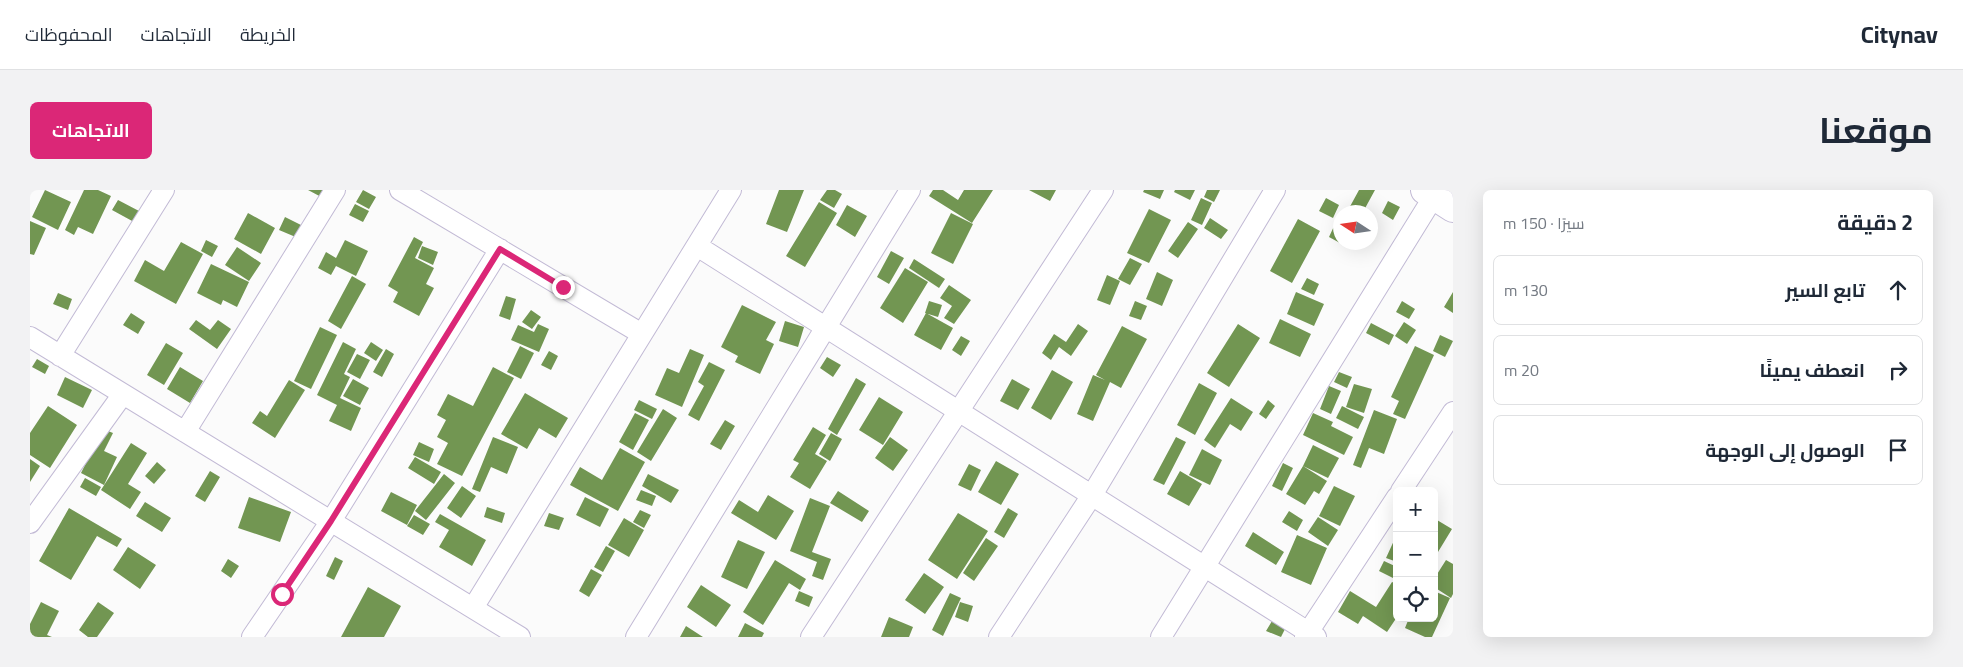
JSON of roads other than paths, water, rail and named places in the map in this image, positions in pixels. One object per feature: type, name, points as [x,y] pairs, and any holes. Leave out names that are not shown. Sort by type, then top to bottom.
[{"type":"street","points":[[60,356],[164,190]]},
{"type":"street","points":[[185,432],[335,190]]},
{"type":"street","points":[[400,190],[642,334]]},
{"type":"street","points":[[473,608],[731,190]]},
{"type":"street","points":[[636,637],[910,190]]},
{"type":"street","points":[[811,637],[1103,190]]},
{"type":"street","points":[[1000,637],[1092,495],[1275,190]]},
{"type":"street","points":[[1160,637],[1437,198]]},
{"type":"street","points":[[697,246],[1310,635],[1393,503]]},
{"type":"street","points":[[252,637],[331,521],[500,249]]},
{"type":"street","points":[[30,338],[520,637]]},
{"type":"street","points":[[30,523],[123,394]]},
{"type":"street","points":[[1404,487],[1453,412]]}]
